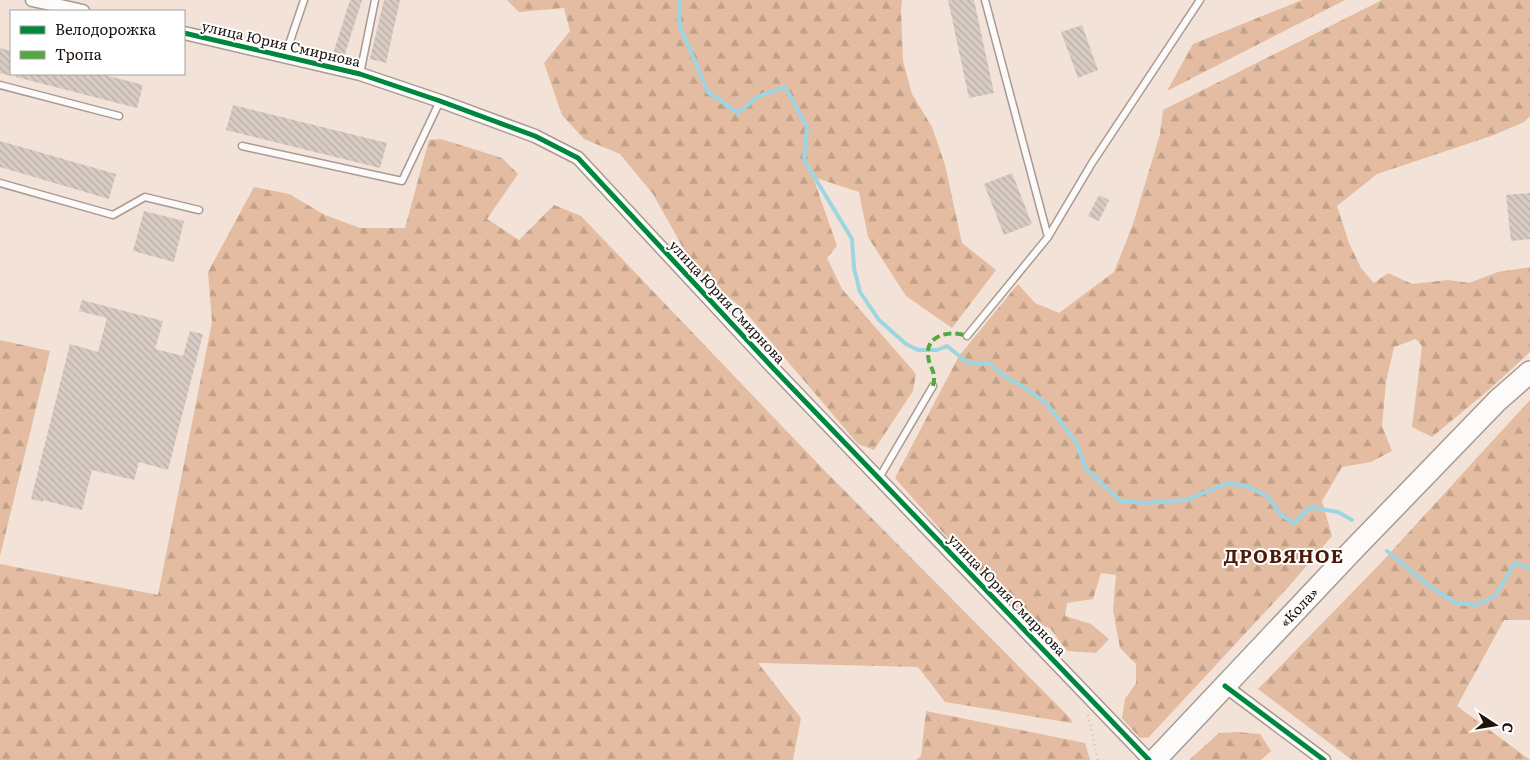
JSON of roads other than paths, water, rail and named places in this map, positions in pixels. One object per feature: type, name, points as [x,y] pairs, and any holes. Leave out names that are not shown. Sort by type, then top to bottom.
[{"type":"highway","name":"«Кола»","points":[[1155,760],[1352,551],[1484,416],[1530,372]]},
{"type":"street","points":[[32,0],[78,10]]},
{"type":"street","name":"улица Юрия Смирнова","points":[[185,33],[360,74],[535,136],[578,158],[766,361],[1149,760]]},
{"type":"street","points":[[1225,686],[1324,760]]},
{"type":"lane","points":[[285,56],[304,0]]},
{"type":"lane","points":[[360,74],[375,0]]},
{"type":"lane","points":[[985,0],[1048,237]]},
{"type":"lane","points":[[967,336],[1048,237],[1092,163],[1200,0]]},
{"type":"lane","points":[[0,85],[119,116]]},
{"type":"lane","points":[[242,146],[402,181],[440,101]]},
{"type":"lane","points":[[0,183],[113,215],[145,197],[199,210]]},
{"type":"lane","points":[[879,478],[934,386]]},
{"type":"waterway","points":[[680,0],[679,24],[708,92],[738,113],[757,97],[785,87],[807,127],[804,160],[852,239],[854,268],[860,292],[879,320],[906,344],[918,350],[937,350],[947,346],[968,363],[990,364],[1007,378],[1024,387],[1047,404],[1076,442],[1086,469],[1121,501],[1147,503],[1186,500],[1228,483],[1247,486],[1268,497],[1281,515],[1294,523],[1310,507],[1338,512],[1352,520]]},
{"type":"waterway","points":[[1387,551],[1429,586],[1456,603],[1476,605],[1495,596],[1515,563],[1530,569]]},
{"type":"district","name":"ДРОВЯНОЕ","points":[[1284,556]]}]
